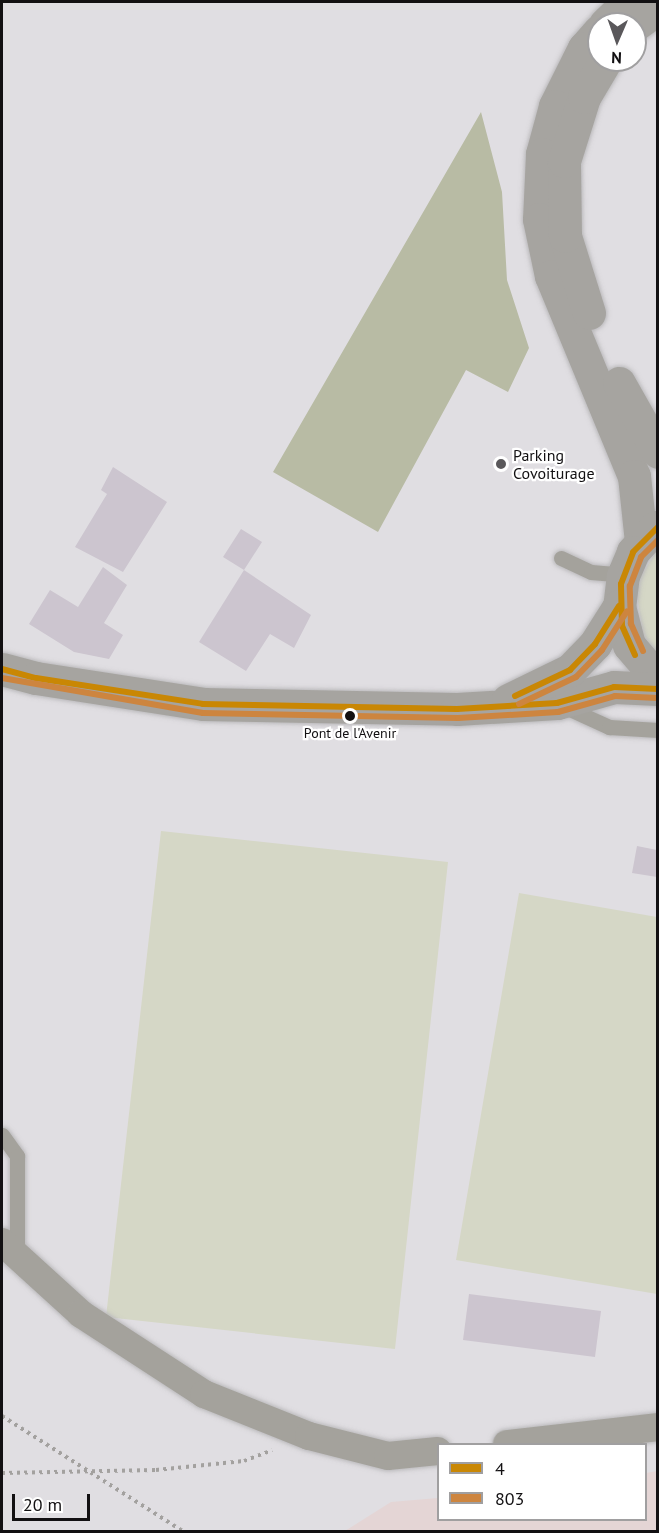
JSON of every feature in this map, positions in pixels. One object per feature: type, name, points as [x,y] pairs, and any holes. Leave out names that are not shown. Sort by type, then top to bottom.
[{"type":"main road","points":[[496,706],[570,670],[595,644],[649,534],[634,476],[551,276],[539,219],[542,154],[555,105],[587,45]]},
{"type":"main road","points":[[599,72],[584,97],[564,161],[565,236],[583,296],[622,391],[657,452]]},
{"type":"main road","points":[[621,590],[630,645],[657,679]]},
{"type":"main road","points":[[2,669],[36,678],[203,704],[384,708],[496,706],[557,703],[614,687],[657,689]]},
{"type":"street","points":[[9,1249],[81,1314],[204,1394],[309,1436],[388,1456],[437,1451]]},
{"type":"street","points":[[516,1443],[657,1427]]},
{"type":"lane","points":[[561,558],[621,590]]},
{"type":"lane","points":[[557,703],[609,727],[657,730]]},
{"type":"lane","points":[[2,1135],[16,1156],[9,1249]]},
{"type":"path","points":[[2,1416],[184,1532]]},
{"type":"path","points":[[2,1473],[89,1472],[244,1461],[309,1436]]},
{"type":"shaded area","points":[[657,1471],[657,1531],[345,1531],[391,1502],[437,1498],[437,1521],[647,1521],[647,1473]]},
{"type":"green space","points":[[481,112],[502,192],[507,280],[529,348],[508,392],[466,370],[378,532],[273,472]]},
{"type":"green space","points":[[657,550],[657,655],[643,634],[637,595],[641,576]]},
{"type":"green space","points":[[161,831],[448,862],[395,1349],[106,1317]]},
{"type":"green space","points":[[519,893],[657,917],[657,1294],[456,1260]]},
{"type":"building","points":[[113,467],[167,502],[123,572],[75,547],[107,494],[101,490]]},
{"type":"building","points":[[241,529],[262,542],[244,570],[223,557]]},
{"type":"building","points":[[103,567],[127,585],[104,623],[123,635],[109,659],[74,652],[29,624],[50,590],[78,607]]},
{"type":"building","points":[[244,570],[311,615],[294,648],[270,634],[246,671],[199,642]]},
{"type":"building","points":[[637,846],[657,850],[657,877],[632,873]]},
{"type":"building","points":[[469,1294],[601,1311],[595,1357],[463,1340]]},
{"type":"transit line","name":"4","points":[[635,655],[622,626],[621,584],[633,552],[658,527]]},
{"type":"transit line","name":"803","points":[[643,651],[631,624],[630,586],[641,557],[658,540]]},
{"type":"transit line","name":"4","points":[[515,696],[570,670],[595,644],[619,606]]},
{"type":"transit line","name":"803","points":[[519,704],[576,677],[602,650],[627,611]]},
{"type":"transit line","name":"4","points":[[2,669],[36,678],[203,704],[457,709],[557,703],[614,687],[658,689]]},
{"type":"transit line","name":"803","points":[[2,678],[203,713],[458,718],[558,712],[615,696],[658,698]]},
{"type":"place","name":"Parking Covoiturage","points":[[501,464]]},
{"type":"place","name":"Pont de l'Avenir","points":[[350,716]]}]
